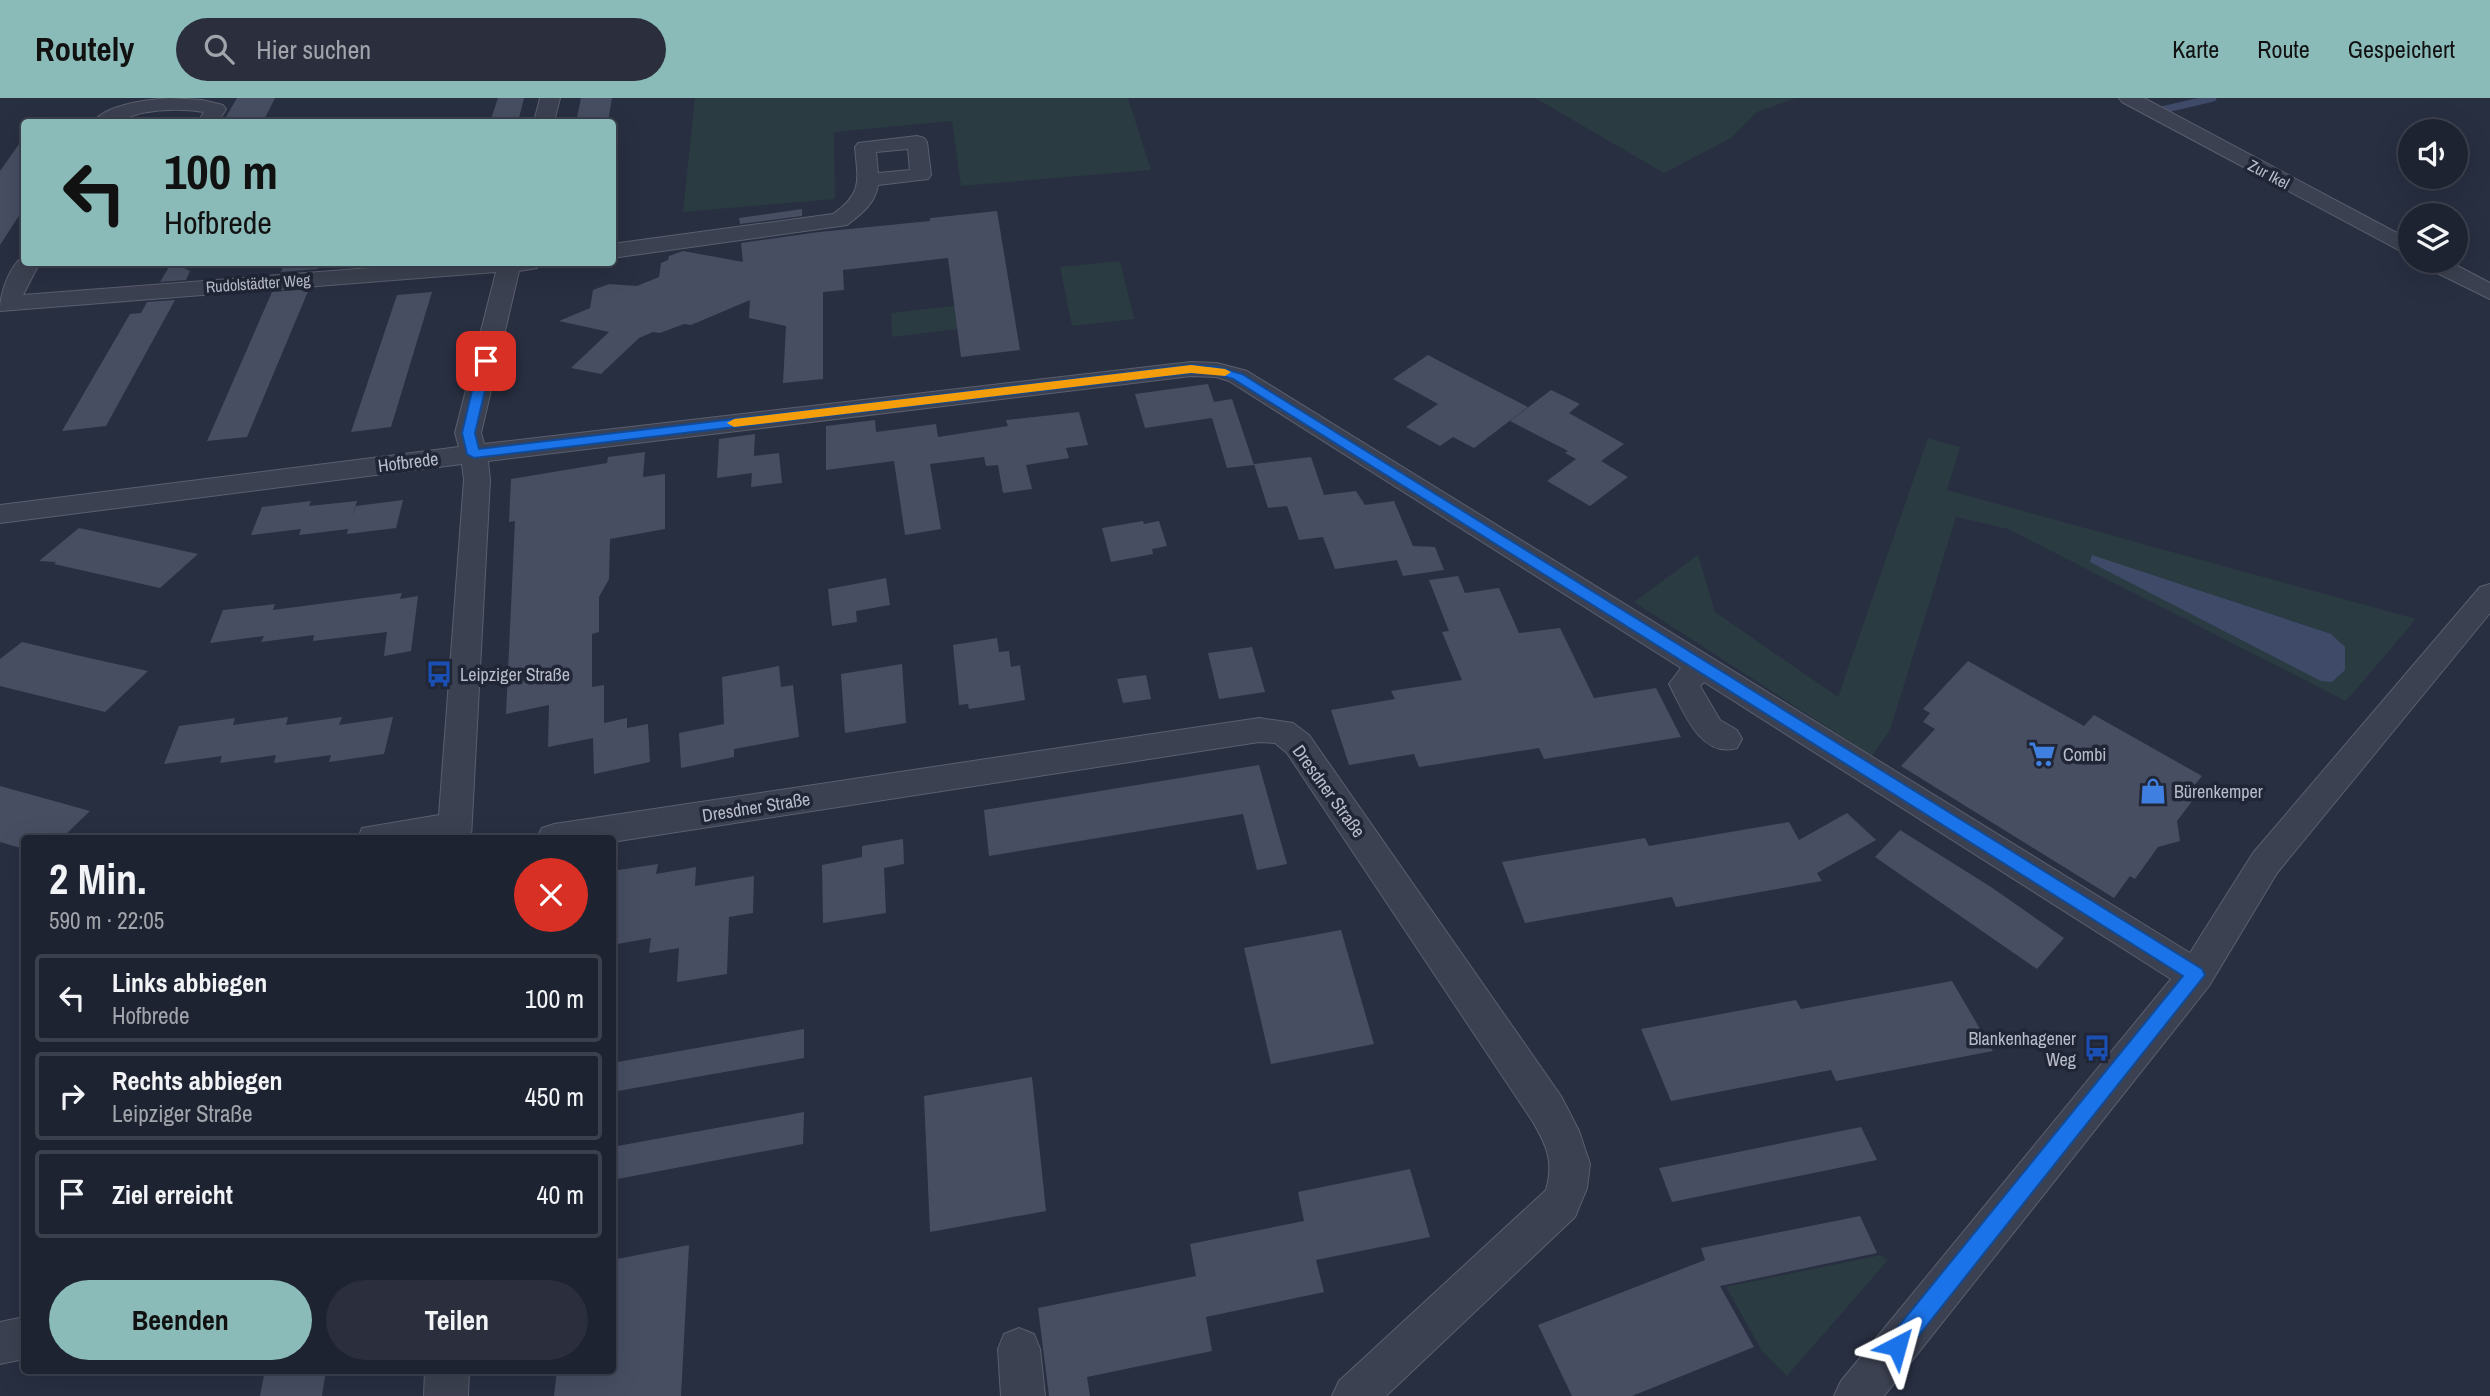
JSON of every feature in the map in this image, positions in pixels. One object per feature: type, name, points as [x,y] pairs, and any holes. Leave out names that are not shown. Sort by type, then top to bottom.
[{"type":"street","points":[[545,119],[550,98]]},
{"type":"street","name":"Zur Ikel","points":[[2129,98],[2398,243]]},
{"type":"street","points":[[109,119],[139,108],[184,99],[202,103],[215,110]]},
{"type":"street","points":[[616,250],[839,220],[862,205],[868,191],[868,180]]},
{"type":"street","name":"Rudolstädter Weg","points":[[3,304],[27,266]]},
{"type":"street","name":"Rudolstädter Weg","points":[[3,304],[488,266]]},
{"type":"street","points":[[414,835],[454,832],[477,480],[468,433],[515,266]]},
{"type":"street","points":[[2454,273],[2490,292]]},
{"type":"street","name":"Hofbrede","points":[[3,520],[474,454],[1191,369],[1217,370],[1238,376],[2196,975]]},
{"type":"street","points":[[1856,1396],[2196,975],[2265,863],[2490,594]]},
{"type":"street","points":[[1701,665],[1684,684],[1709,728],[1726,739]]},
{"type":"street","name":"Dresdner Straße","points":[[574,835],[1259,730],[1282,731],[1298,744],[1340,802],[1547,1109],[1570,1150],[1571,1181],[1561,1203],[1354,1396]]},
{"type":"street","points":[[0,1343],[21,1339]]},
{"type":"street","points":[[1019,1349],[1023,1396]]},
{"type":"street","points":[[446,1396],[447,1374]]},
{"type":"shaded area","points":[[695,98],[1128,98],[1151,170],[961,186],[952,121],[834,132],[835,199],[683,212]]},
{"type":"shaded area","points":[[1535,98],[1796,98],[1757,112],[1731,138],[1664,173]]},
{"type":"shaded area","points":[[1120,261],[1134,319],[1072,326],[1060,267]]},
{"type":"shaded area","points":[[978,303],[982,326],[892,337],[891,313]]},
{"type":"shaded area","points":[[1928,438],[1960,447],[1947,490],[2416,619],[2346,701],[2008,529],[1956,517],[1890,730],[1872,756],[1634,602],[1698,555],[1715,612],[1838,697]]},
{"type":"shaded area","points":[[1881,1255],[1888,1260],[1787,1376],[1762,1351],[1726,1287]]},
{"type":"water","points":[[2092,555],[2331,634],[2345,647],[2345,670],[2332,682],[2321,681],[2090,562]]},
{"type":"building","points":[[237,98],[275,98],[264,119],[225,119]]},
{"type":"building","points":[[498,98],[524,98],[519,119],[491,119]]},
{"type":"building","points":[[581,98],[612,98],[608,119],[577,119]]},
{"type":"building","points":[[21,141],[21,213],[0,245],[0,171]]},
{"type":"building","points":[[802,209],[802,216],[740,224],[739,218]]},
{"type":"building","points":[[997,211],[1020,350],[961,357],[948,258],[843,270],[844,290],[823,292],[823,379],[783,383],[786,326],[749,318],[750,300],[691,325],[684,324],[639,338],[601,374],[571,368],[609,332],[559,321],[590,308],[593,290],[609,284],[637,286],[659,277],[661,263],[668,260],[669,256],[683,251],[743,262],[741,243]]},
{"type":"building","points":[[170,266],[180,266],[190,271],[186,280],[160,282]]},
{"type":"building","points":[[283,266],[319,266],[318,269],[281,272]]},
{"type":"building","points":[[309,289],[247,437],[207,441],[272,292]]},
{"type":"building","points":[[432,292],[391,427],[351,432],[397,295]]},
{"type":"building","points":[[175,300],[106,426],[62,431],[130,314],[141,313],[147,302]]},
{"type":"building","points":[[1428,355],[1528,407],[1474,448],[1453,437],[1440,446],[1406,427],[1438,404],[1393,379]]},
{"type":"building","points":[[1208,384],[1214,402],[1232,399],[1254,465],[1227,468],[1212,418],[1145,428],[1135,394]]},
{"type":"building","points":[[1551,390],[1580,404],[1569,413],[1624,444],[1601,461],[1628,477],[1590,506],[1547,481],[1576,459],[1565,453],[1568,451],[1510,421]]},
{"type":"building","points":[[1079,412],[1088,445],[1066,448],[1069,458],[1026,465],[1032,489],[1003,493],[998,465],[986,466],[984,457],[930,464],[941,529],[905,535],[894,461],[826,470],[826,426],[875,420],[876,432],[936,424],[938,437],[1008,426],[1006,420]]},
{"type":"building","points":[[755,434],[754,456],[779,453],[782,483],[751,487],[752,473],[717,478],[719,439]]},
{"type":"building","points":[[645,452],[643,477],[665,474],[665,529],[610,539],[609,579],[599,597],[599,632],[592,634],[592,687],[604,685],[604,723],[627,718],[627,728],[648,724],[650,762],[594,774],[593,738],[548,747],[549,705],[506,714],[515,521],[509,522],[511,479],[607,463],[608,457]]},
{"type":"building","points":[[1311,457],[1324,495],[1356,491],[1365,505],[1394,501],[1413,546],[1435,547],[1444,570],[1403,576],[1397,560],[1335,569],[1323,537],[1299,540],[1287,506],[1268,508],[1254,464]]},
{"type":"building","points":[[403,500],[396,528],[347,534],[348,529],[299,535],[301,529],[251,535],[262,507],[311,501],[309,506],[357,501],[352,518],[356,506]]},
{"type":"building","points":[[1143,521],[1144,524],[1159,521],[1167,546],[1152,549],[1153,554],[1111,562],[1102,528]]},
{"type":"building","points":[[79,528],[198,554],[160,588],[54,564],[56,562],[39,561]]},
{"type":"building","points":[[1458,576],[1465,593],[1499,588],[1519,633],[1560,628],[1594,698],[1656,688],[1681,737],[1544,759],[1539,748],[1419,767],[1414,754],[1349,765],[1331,710],[1395,699],[1391,691],[1462,680],[1442,632],[1449,631],[1429,580]]},
{"type":"building","points":[[886,578],[890,605],[856,611],[857,622],[832,626],[828,589]]},
{"type":"building","points":[[402,593],[400,599],[418,596],[411,651],[384,656],[387,632],[313,641],[314,635],[261,642],[264,636],[210,643],[223,610],[275,604],[273,610]]},
{"type":"building","points":[[997,638],[999,652],[1009,651],[1011,667],[1020,665],[1025,700],[969,709],[968,704],[959,705],[953,645]]},
{"type":"building","points":[[22,642],[148,671],[105,712],[0,686],[0,659]]},
{"type":"building","points":[[1252,647],[1265,692],[1219,699],[1208,653]]},
{"type":"building","points":[[1968,661],[2084,726],[2094,715],[2202,776],[2193,787],[2200,791],[2177,821],[2180,841],[2158,847],[2135,879],[2130,876],[2114,898],[1901,766],[1935,729],[1923,722],[1930,713],[1923,709]]},
{"type":"building","points":[[902,664],[906,723],[845,733],[841,674]]},
{"type":"building","points":[[779,666],[781,687],[793,685],[799,737],[734,749],[734,757],[681,768],[679,733],[724,724],[722,677]]},
{"type":"building","points":[[1146,675],[1151,699],[1123,703],[1117,679]]},
{"type":"building","points":[[288,717],[286,725],[342,717],[339,725],[393,717],[384,754],[329,762],[331,755],[274,763],[276,755],[220,763],[222,756],[164,764],[179,726],[235,718],[233,725]]},
{"type":"building","points":[[1259,765],[1287,864],[1257,870],[1243,814],[989,856],[984,810]]},
{"type":"building","points":[[0,786],[90,811],[65,835],[21,835],[21,848],[0,842]]},
{"type":"building","points":[[1847,813],[1876,840],[1817,873],[1822,881],[1676,907],[1672,897],[1525,923],[1502,862],[1645,838],[1649,846],[1789,822],[1799,840]]},
{"type":"building","points":[[1900,830],[1991,887],[2064,938],[2037,969],[1875,857]]},
{"type":"building","points":[[903,839],[904,864],[884,868],[886,913],[823,923],[822,865],[862,857],[862,846]]},
{"type":"building","points":[[658,864],[656,874],[696,867],[695,886],[754,876],[753,913],[729,917],[727,974],[677,982],[679,948],[649,953],[651,938],[616,944],[616,870]]},
{"type":"building","points":[[1341,930],[1374,1044],[1271,1064],[1244,948]]},
{"type":"building","points":[[1952,981],[1993,1051],[1836,1081],[1831,1070],[1671,1101],[1641,1029],[1796,1000],[1801,1009]]},
{"type":"building","points":[[804,1029],[804,1058],[616,1091],[616,1062]]},
{"type":"building","points":[[1032,1077],[1046,1211],[930,1232],[924,1096]]},
{"type":"building","points":[[804,1112],[803,1144],[616,1179],[616,1146]]},
{"type":"building","points":[[1861,1127],[1877,1160],[1672,1202],[1659,1168]]},
{"type":"building","points":[[1410,1169],[1430,1237],[1316,1260],[1324,1292],[1206,1317],[1212,1351],[1087,1377],[1090,1396],[1049,1396],[1038,1308],[1196,1276],[1190,1244],[1304,1221],[1298,1192]]},
{"type":"building","points":[[1860,1216],[1877,1253],[1720,1286],[1754,1347],[1632,1396],[1572,1396],[1538,1325],[1705,1260],[1701,1248]]},
{"type":"building","points":[[689,1245],[681,1396],[554,1396],[557,1374],[616,1374],[616,1259]]},
{"type":"building","points":[[264,1374],[325,1374],[322,1396],[260,1396]]},
{"type":"waterway","points":[[2168,113],[2162,110],[2213,98]]},
{"type":"slow traffic","points":[[734,423],[1191,369],[1225,372]]},
{"type":"place","name":"Leipziger Straße","points":[[439,674]]},
{"type":"place","name":"Combi","points":[[2042,754]]},
{"type":"place","name":"Bürenkemper","points":[[2153,791]]},
{"type":"place","name":"Blankenhagener Weg","points":[[2097,1048]]},
{"type":"route","points":[[486,361],[468,433],[474,454],[1191,369],[1217,370],[1238,376],[2196,975],[1897,1346]]}]
